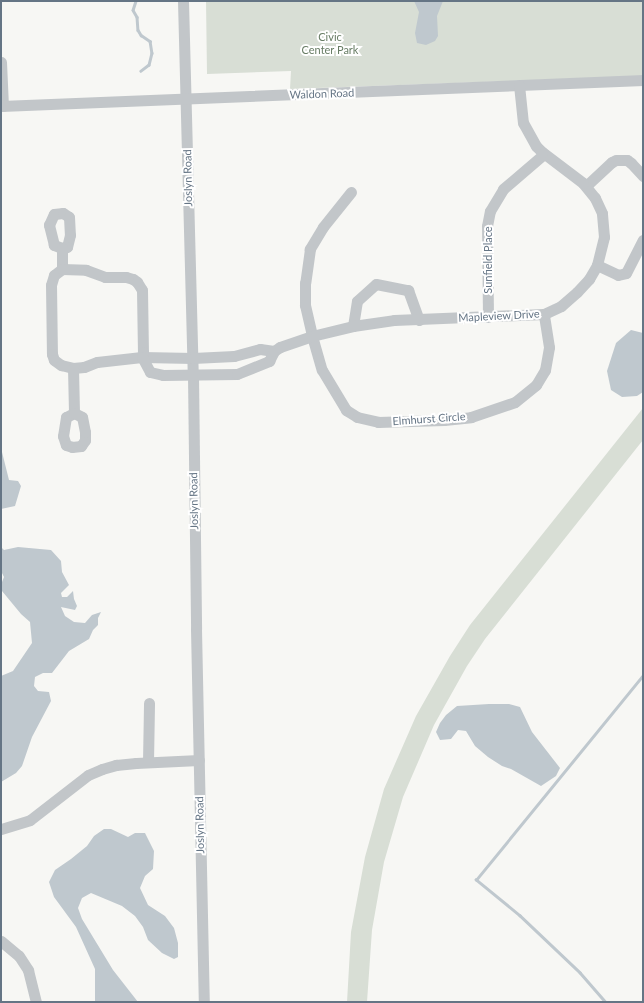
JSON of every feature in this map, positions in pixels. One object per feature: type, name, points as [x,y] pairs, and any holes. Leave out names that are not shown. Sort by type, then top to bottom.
[{"type":"street","name":"Joslyn Road","points":[[183,1],[193,358],[204,1002]]},
{"type":"street","points":[[1,62],[2,106]]},
{"type":"street","name":"Waldon Road","points":[[2,106],[643,80]]},
{"type":"street","name":"Mapleview Drive","points":[[73,368],[84,367],[97,362],[142,357],[193,358],[234,356],[260,349],[274,351],[312,336],[376,322],[544,314],[561,306],[589,279],[597,266],[602,254],[604,225],[602,213],[595,198],[586,186],[544,154],[536,146],[523,123],[519,85]]},
{"type":"street","name":"Sunfield Place","points":[[488,317],[487,226],[490,211],[503,189],[544,154]]},
{"type":"street","points":[[586,186],[616,160],[627,160],[643,176]]},
{"type":"street","points":[[312,336],[306,305],[305,283],[310,249],[323,227],[351,192]]},
{"type":"street","points":[[597,266],[618,275],[626,273],[643,240]]},
{"type":"street","points":[[62,248],[62,269]]},
{"type":"street","points":[[74,412],[73,368],[57,363],[52,354],[51,285],[54,275],[62,269],[86,270],[105,277],[133,278],[142,290],[142,357]]},
{"type":"street","points":[[353,326],[357,301],[376,284],[408,290],[419,320]]},
{"type":"street","name":"Elmhurst Circle","points":[[312,336],[322,370],[342,405],[346,410],[357,417],[378,422],[471,417],[515,402],[536,384],[544,370],[549,348],[544,314]]},
{"type":"street","name":"Mapleview Drive","points":[[142,357],[150,372],[163,375],[236,374],[269,361],[274,351]]},
{"type":"street","points":[[234,356],[236,374]]},
{"type":"street","points":[[148,762],[149,703]]},
{"type":"street","points":[[1,829],[30,820],[88,775],[116,764],[199,760]]},
{"type":"street","points":[[1,941],[19,956],[28,970],[36,1002]]},
{"type":"green space","name":"Civic Center Park","points":[[206,1],[643,1],[643,76],[290,89],[291,71],[207,74]]},
{"type":"green space","points":[[643,408],[643,440],[485,639],[467,666],[434,725],[403,797],[384,862],[372,930],[367,1002],[347,1002],[351,932],[365,857],[384,789],[416,716],[450,656],[470,625]]},
{"type":"shaded area","points":[[414,1],[443,1],[437,16],[438,36],[435,41],[426,45],[417,43],[415,33],[419,12]]},
{"type":"shaded area","points":[[631,330],[643,333],[643,392],[637,396],[622,397],[611,390],[607,371],[616,343]]},
{"type":"shaded area","points":[[1,448],[9,480],[18,481],[21,486],[15,506],[1,509]]},
{"type":"shaded area","points":[[1,547],[4,550],[18,547],[51,550],[61,561],[62,572],[69,585],[61,593],[62,597],[67,597],[73,591],[77,606],[75,610],[61,607],[65,616],[74,622],[85,623],[92,615],[101,612],[98,618],[98,625],[93,630],[89,639],[69,651],[52,673],[43,673],[35,677],[34,686],[38,691],[49,692],[51,701],[32,737],[22,766],[16,773],[1,782],[1,676],[13,671],[32,643],[30,622],[21,614],[2,591],[2,582],[4,577],[1,571]]},
{"type":"shaded area","points":[[509,704],[520,707],[532,732],[560,768],[556,776],[541,786],[488,757],[475,746],[466,731],[458,730],[451,739],[440,740],[436,732],[440,723],[446,715],[457,706]]},
{"type":"shaded area","points":[[104,829],[111,829],[128,837],[135,833],[145,833],[154,851],[153,869],[145,876],[140,888],[148,905],[165,916],[174,928],[178,943],[178,957],[174,959],[162,953],[148,940],[143,927],[135,916],[122,906],[91,893],[82,898],[78,908],[82,919],[113,970],[138,1002],[95,1002],[95,969],[76,927],[54,897],[49,882],[55,870],[87,846],[94,836]]},
{"type":"waterway","points":[[136,1],[133,10],[137,17],[138,30],[141,35],[150,41],[152,53],[149,65],[141,71]]},
{"type":"waterway","points":[[605,1002],[580,973],[520,916],[476,880],[643,675]]}]
